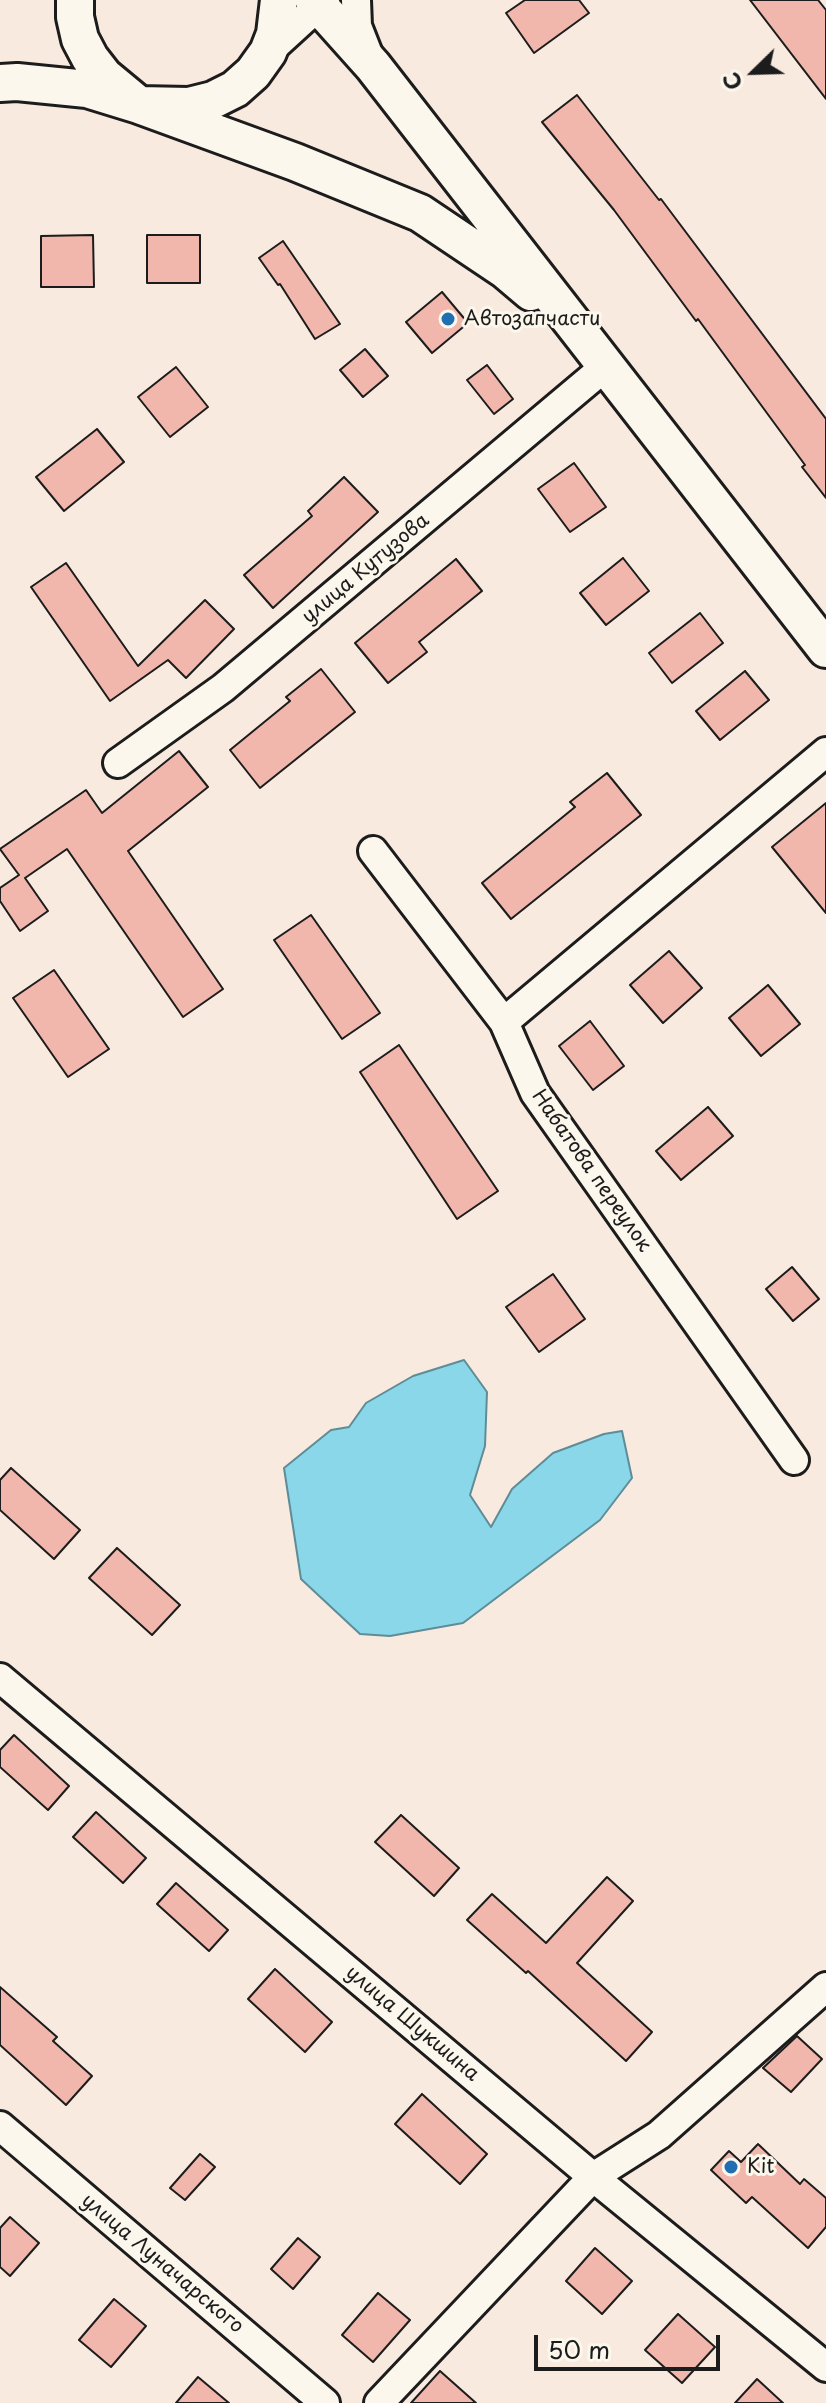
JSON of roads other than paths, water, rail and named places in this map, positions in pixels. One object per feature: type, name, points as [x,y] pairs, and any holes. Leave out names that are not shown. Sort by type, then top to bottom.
[{"type":"main road","points":[[75,0],[80,39],[104,76],[139,105],[189,106],[213,100],[244,81],[268,52],[275,34],[279,0]]},
{"type":"main road","points":[[319,2],[373,66],[826,649]]},
{"type":"main road","points":[[0,83],[28,82],[87,89],[139,105],[295,162],[420,213],[505,270],[578,331]]},
{"type":"street","points":[[356,0],[360,39],[373,66]]},
{"type":"street","points":[[268,52],[319,2]]},
{"type":"street","name":"улица Кутузова","points":[[118,763],[223,688],[606,366]]},
{"type":"street","points":[[504,1022],[826,752]]},
{"type":"street","name":"Набатова переулок","points":[[373,851],[504,1022],[535,1093],[794,1460]]},
{"type":"street","name":"улица Шукшина","points":[[0,1678],[593,2177],[826,2367]]},
{"type":"street","points":[[379,2403],[593,2177],[659,2135],[826,1987]]},
{"type":"street","name":"улица Луначарского","points":[[0,2126],[325,2403]]},
{"type":"water","points":[[464,1360],[487,1392],[485,1446],[470,1495],[491,1527],[512,1489],[553,1453],[604,1434],[622,1431],[632,1478],[600,1520],[463,1623],[390,1636],[360,1634],[301,1579],[284,1468],[331,1430],[349,1427],[366,1403],[413,1376]]},
{"type":"place","name":"Автозапчасти","points":[[448,319]]},
{"type":"place","name":"Kit","points":[[731,2167]]}]
